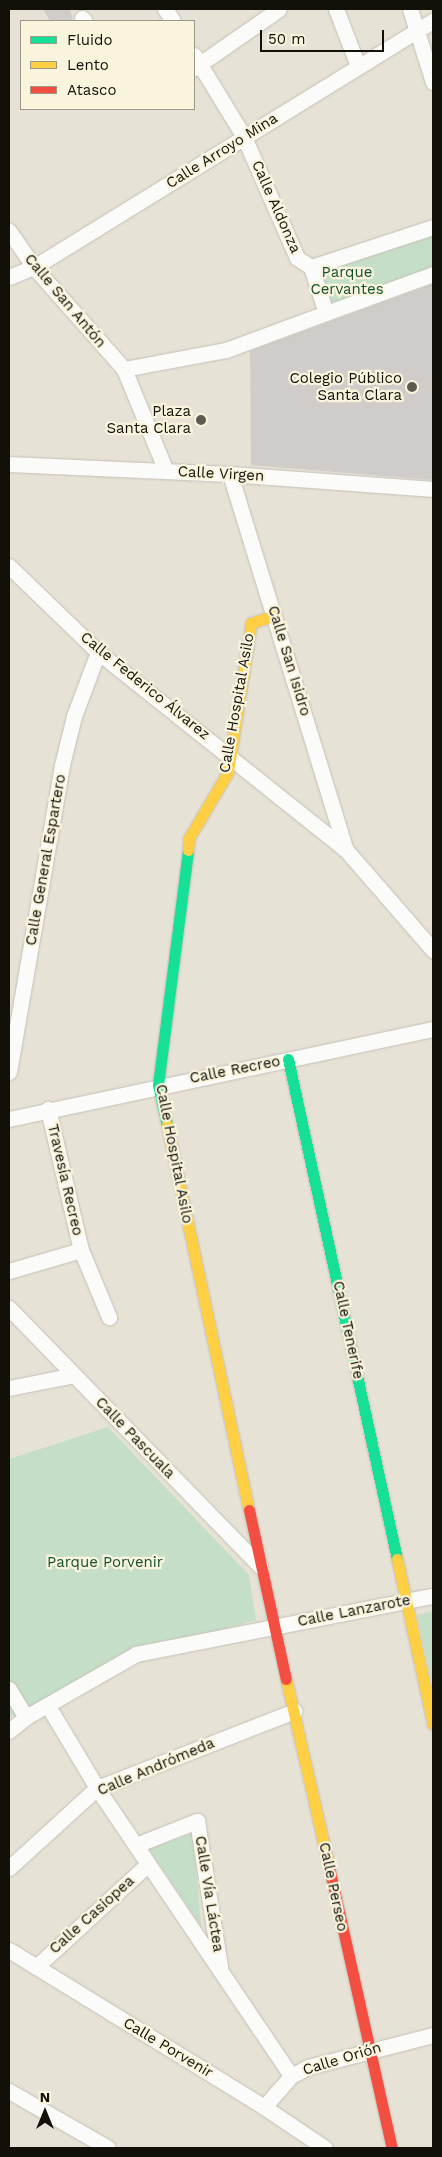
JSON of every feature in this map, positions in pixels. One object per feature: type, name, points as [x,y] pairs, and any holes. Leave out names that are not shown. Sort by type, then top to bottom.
[{"type":"street","points":[[165,9],[172,20]]},
{"type":"street","points":[[196,63],[278,9]]},
{"type":"street","points":[[336,9],[358,66]]},
{"type":"street","points":[[410,9],[433,82]]},
{"type":"street","name":"Calle Arroyo Mina","points":[[9,277],[34,267],[433,21]]},
{"type":"street","name":"Calle Aldonza","points":[[196,63],[244,137],[297,258],[311,267]]},
{"type":"street","points":[[326,313],[311,267],[433,227]]},
{"type":"street","name":"Calle San Antón","points":[[9,231],[34,267],[124,369]]},
{"type":"street","points":[[166,471],[124,369],[226,350],[433,274]]},
{"type":"street","name":"Calle Virgen","points":[[9,464],[230,474],[433,489]]},
{"type":"street","name":"Calle San Isidro","points":[[230,474],[346,850]]},
{"type":"street","name":"Calle Federico Álvarez","points":[[9,566],[98,652],[230,754],[346,850],[433,950]]},
{"type":"street","name":"Calle Hospital Asilo","points":[[274,1625],[158,1085],[190,838],[228,772],[251,623],[275,615]]},
{"type":"street","name":"Calle General Espartero","points":[[9,1072],[62,765],[74,716],[98,652]]},
{"type":"street","name":"Calle Recreo","points":[[9,1118],[158,1085],[433,1029]]},
{"type":"street","name":"Calle Tenerife","points":[[288,1059],[433,1724]]},
{"type":"street","name":"Travesía Recreo","points":[[48,1110],[81,1250],[109,1317]]},
{"type":"street","name":"Travesía Recreo","points":[[9,1271],[81,1250]]},
{"type":"street","name":"Calle Pascuala","points":[[9,1308],[261,1567]]},
{"type":"street","points":[[9,1388],[74,1375]]},
{"type":"street","name":"Calle Lanzarote","points":[[9,1731],[26,1717],[136,1654],[274,1625],[433,1596]]},
{"type":"street","name":"Calle Perseo","points":[[274,1625],[295,1711],[368,2050],[392,2148]]},
{"type":"street","points":[[9,1689],[26,1717]]},
{"type":"street","name":"Calle Vía Láctea","points":[[48,1706],[97,1788],[290,2076]]},
{"type":"street","name":"Calle Andrómeda","points":[[9,1868],[97,1788],[295,1711]]},
{"type":"street","name":"Calle Vía Láctea","points":[[136,1846],[197,1821],[221,1973]]},
{"type":"street","name":"Calle Casiopea","points":[[36,1967],[148,1864]]},
{"type":"street","name":"Calle Porvenir","points":[[9,1950],[264,2107],[325,2148]]},
{"type":"street","name":"Calle Orión","points":[[264,2107],[290,2076],[308,2067],[368,2050],[433,2035]]},
{"type":"street","points":[[9,2091],[108,2148]]},
{"type":"green space","name":"Parque Cervantes","points":[[433,227],[433,274],[326,313],[311,267]]},
{"type":"green space","name":"Parque Porvenir","points":[[108,1427],[249,1575],[256,1620],[136,1654],[9,1717],[9,1459]]},
{"type":"green space","points":[[433,1611],[433,1687],[417,1615]]},
{"type":"green space","points":[[193,1833],[201,1926],[149,1849]]},
{"type":"building","points":[[43,9],[70,9],[73,20],[49,20]]},
{"type":"building","points":[[433,284],[433,480],[251,465],[250,351]]},
{"type":"traffic: fast","points":[[167,1125],[158,1085],[188,850]]},
{"type":"traffic: fast","points":[[288,1059],[397,1559]]},
{"type":"traffic: slow","points":[[188,850],[189,838],[228,772],[251,623],[275,615]]},
{"type":"traffic: slow","points":[[167,1125],[249,1510]]},
{"type":"traffic: slow","points":[[397,1559],[433,1724]]},
{"type":"traffic: slow","points":[[286,1679],[329,1867]]},
{"type":"traffic: jam","points":[[249,1510],[286,1679]]},
{"type":"traffic: jam","points":[[329,1867],[392,2148]]},
{"type":"place","name":"Colegio Público Santa Clara","points":[[412,387]]},
{"type":"place","name":"Plaza Santa Clara","points":[[201,420]]}]
